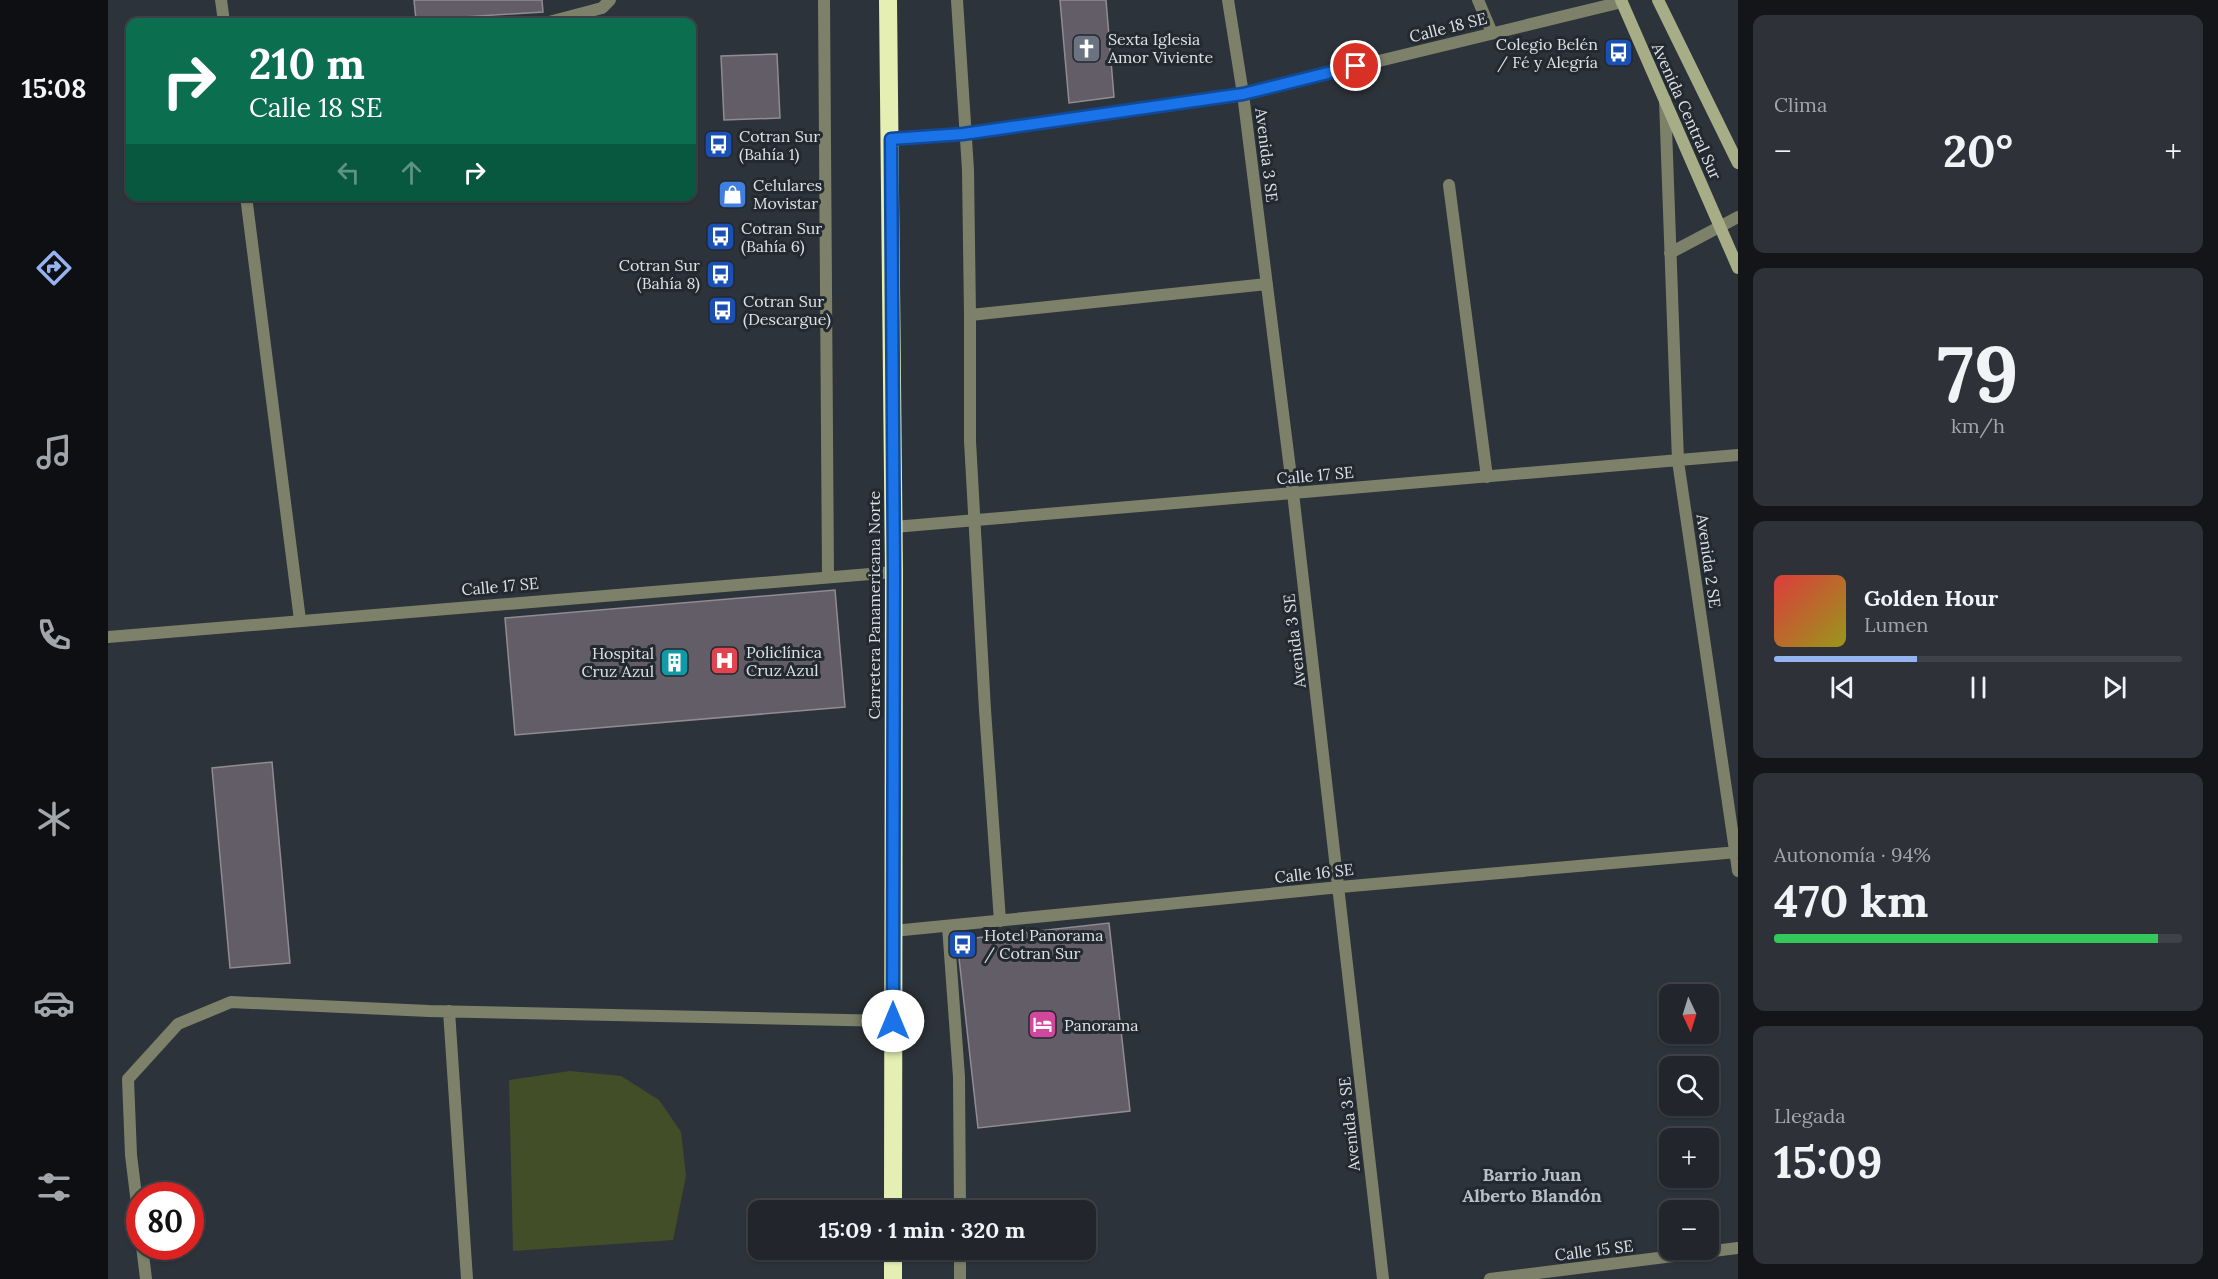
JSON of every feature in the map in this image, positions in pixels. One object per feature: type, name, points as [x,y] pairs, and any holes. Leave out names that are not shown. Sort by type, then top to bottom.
[{"type":"highway","name":"Carretera Panamericana Norte","points":[[888,0],[894,527],[893,1200]]},
{"type":"highway","points":[[893,1260],[893,1279]]},
{"type":"street","points":[[221,0],[223,18]]},
{"type":"street","points":[[564,18],[602,8],[610,0]]},
{"type":"street","points":[[824,0],[828,577]]},
{"type":"street","points":[[957,0],[963,134],[971,238],[969,407],[985,710],[1000,921]]},
{"type":"street","name":"Avenida 3 SE","points":[[1228,0],[1243,94],[1293,493],[1340,887],[1383,1279]]},
{"type":"street","points":[[1478,0],[1492,33]]},
{"type":"street","name":"Avenida Central Sur","points":[[1658,0],[1695,80],[1738,162]]},
{"type":"street","name":"Calle 18 SE","points":[[891,139],[963,134],[1243,94],[1622,1]]},
{"type":"street","name":"Avenida Central Sur","points":[[1622,1],[1738,268]]},
{"type":"street","name":"Avenida 2 SE","points":[[1665,99],[1678,461],[1738,871]]},
{"type":"street","points":[[1449,185],[1486,477]]},
{"type":"street","points":[[247,201],[300,620]]},
{"type":"street","points":[[1670,254],[1719,225],[1738,217]]},
{"type":"street","points":[[970,315],[1267,284]]},
{"type":"street","name":"Calle 17 SE","points":[[894,527],[1738,455]]},
{"type":"street","name":"Calle 17 SE","points":[[108,637],[894,572]]},
{"type":"street","name":"Calle 16 SE","points":[[893,931],[1340,887],[1737,852]]},
{"type":"street","points":[[948,926],[959,1077],[962,1169],[960,1200]]},
{"type":"street","points":[[134,1182],[130,1155],[128,1079],[178,1024],[231,1002],[449,1011],[893,1021]]},
{"type":"street","points":[[449,1011],[467,1279]]},
{"type":"street","name":"Calle 15 SE","points":[[1490,1279],[1589,1273],[1738,1248]]},
{"type":"street","points":[[144,1260],[146,1279]]},
{"type":"street","points":[[960,1260],[960,1279]]},
{"type":"green space","points":[[570,1071],[621,1076],[659,1100],[681,1132],[686,1176],[673,1240],[513,1251],[509,1080]]},
{"type":"building","points":[[414,0],[542,0],[543,12],[416,18]]},
{"type":"building","name":"Sexta Iglesia Amor Viviente","points":[[1060,0],[1106,0],[1114,97],[1069,103]]},
{"type":"building","points":[[777,54],[780,118],[724,120],[721,56]]},
{"type":"building","name":"Hospital Cruz Azul","points":[[835,590],[845,707],[515,735],[505,618]]},
{"type":"building","points":[[272,762],[290,963],[230,968],[212,768]]},
{"type":"building","name":"Panorama","points":[[1109,923],[1130,1111],[978,1128],[957,940]]},
{"type":"place","name":"Sexta Iglesia Amor Viviente","points":[[1087,48]]},
{"type":"place","name":"Colegio Belén / Fé y Alegría","points":[[1619,53]]},
{"type":"place","name":"Cotran Sur (Bahía 1)","points":[[718,145]]},
{"type":"place","name":"Celulares Movistar","points":[[732,194]]},
{"type":"place","name":"Cotran Sur (Bahía 6)","points":[[720,237]]},
{"type":"place","name":"Cotran Sur (Bahía 8)","points":[[721,274]]},
{"type":"place","name":"Cotran Sur (Descargue)","points":[[722,310]]},
{"type":"place","name":"Policlínica Cruz Azul","points":[[725,661]]},
{"type":"place","name":"Hospital Cruz Azul","points":[[675,662]]},
{"type":"place","name":"Hotel Panorama / Cotran Sur","points":[[963,944]]},
{"type":"place","name":"Panorama","points":[[1043,1025]]},
{"type":"district","name":"Barrio Juan Alberto Blandón","points":[[1532,1185]]},
{"type":"route","points":[[893,1021],[894,572],[891,139],[963,134],[1243,94],[1356,66]]}]
